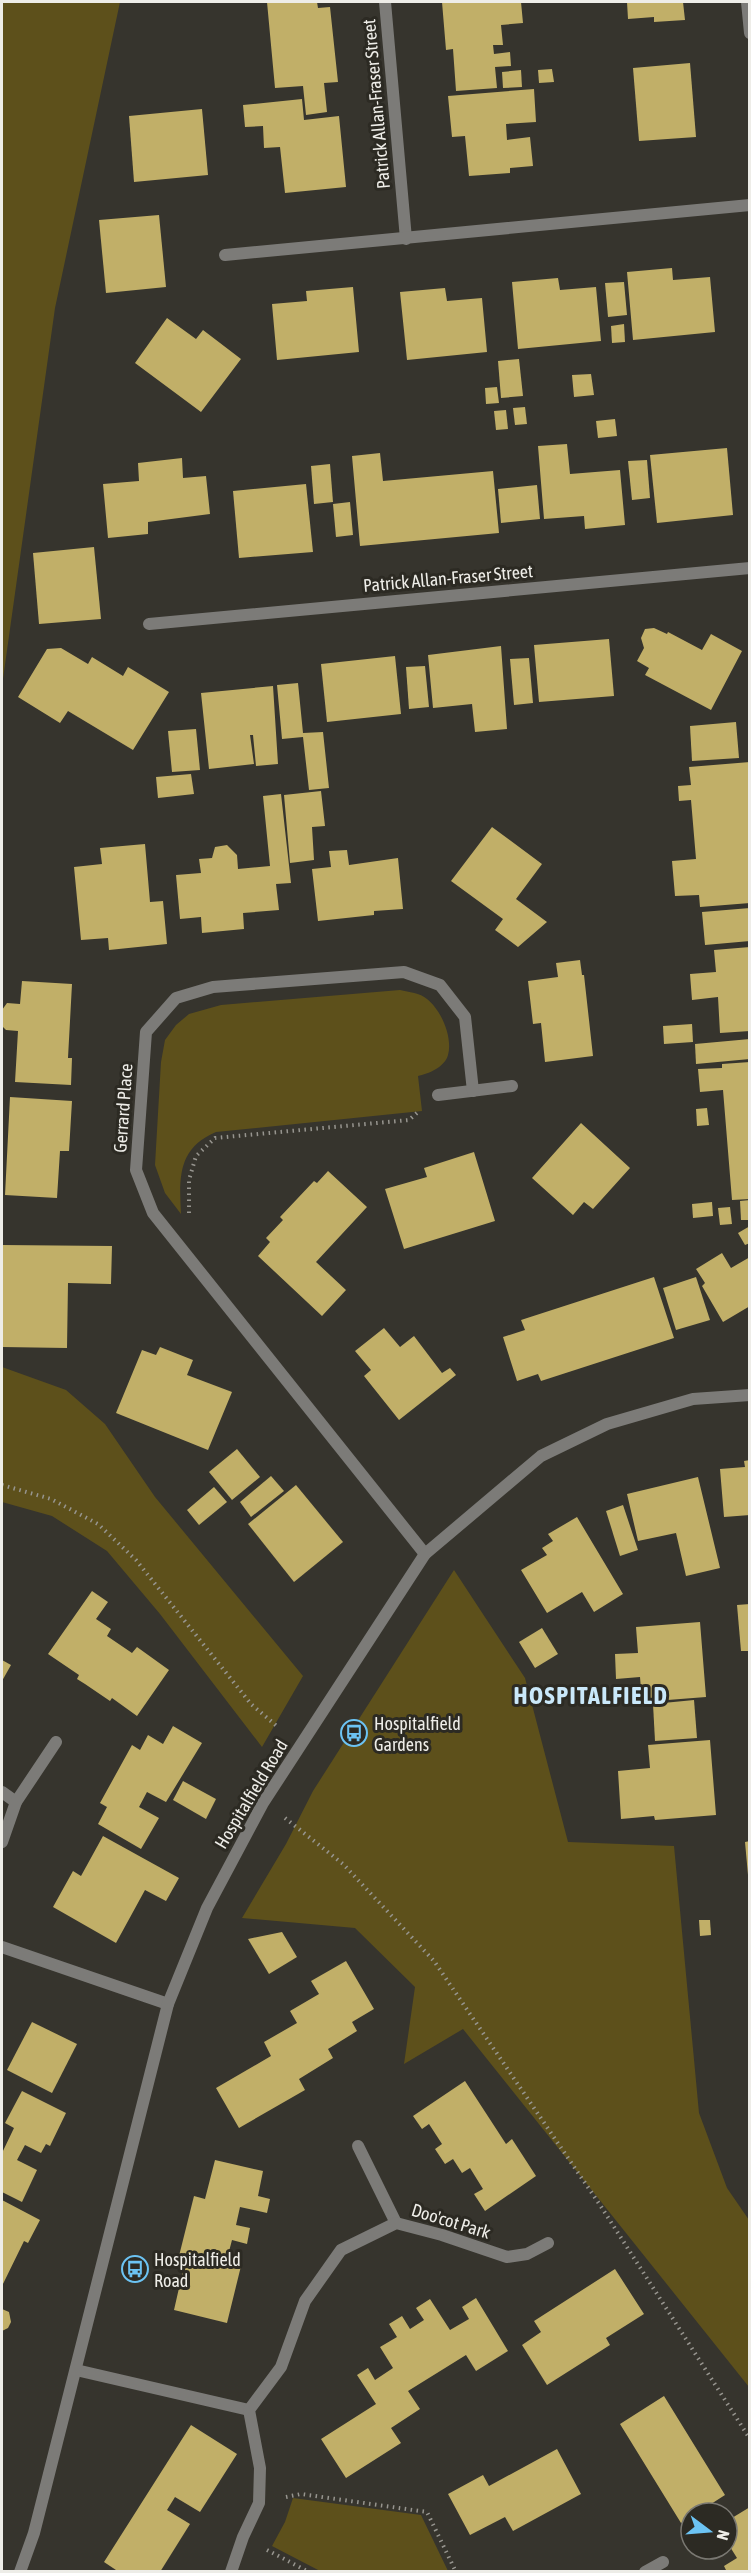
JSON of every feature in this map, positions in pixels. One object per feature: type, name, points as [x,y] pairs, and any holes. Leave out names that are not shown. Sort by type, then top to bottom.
[{"type":"street","name":"Patrick Allan-Fraser Street","points":[[385,2],[406,239]]},
{"type":"street","points":[[747,2],[750,33]]},
{"type":"street","points":[[225,255],[750,205]]},
{"type":"street","name":"Patrick Allan-Fraser Street","points":[[149,624],[750,568]]},
{"type":"street","name":"Gerrard Place","points":[[425,1554],[153,1213],[136,1170],[146,1032],[176,998],[213,987],[404,972],[440,985],[465,1017],[473,1091]]},
{"type":"street","points":[[438,1095],[512,1086]]},
{"type":"street","name":"Hospitalfield Road","points":[[20,2571],[34,2533],[168,2004],[207,1908],[263,1803],[425,1554],[541,1456],[618,1421],[693,1399],[750,1395]]},
{"type":"street","points":[[2,1842],[16,1802],[56,1742]]},
{"type":"street","points":[[2,1792],[16,1802]]},
{"type":"street","points":[[2,1947],[168,2004]]},
{"type":"street","points":[[358,2146],[396,2223]]},
{"type":"street","name":"Doo'cot Park","points":[[249,2410],[280,2367],[305,2301],[341,2250],[396,2223],[442,2235],[507,2257],[527,2254],[548,2243]]},
{"type":"street","points":[[76,2370],[249,2410],[260,2468],[259,2503],[243,2537],[231,2571]]},
{"type":"street","points":[[645,2571],[663,2562]]},
{"type":"path","points":[[181,1247],[189,1213],[189,1180],[196,1156],[215,1138],[409,1120],[438,1095]]},
{"type":"path","points":[[2,1485],[51,1499],[98,1524],[136,1560],[251,1704],[300,1746]]},
{"type":"path","points":[[263,1803],[309,1834],[344,1864],[434,1961],[600,2205],[750,2439]]},
{"type":"path","points":[[259,2503],[302,2494],[427,2512],[456,2571]]},
{"type":"path","points":[[243,2537],[309,2571]]},
{"type":"shaded area","points":[[2,2],[120,2],[55,308],[2,686]]},
{"type":"shaded area","points":[[400,990],[421,995],[432,1004],[445,1024],[449,1040],[448,1055],[443,1063],[431,1072],[418,1076],[422,1111],[216,1132],[194,1146],[188,1155],[181,1176],[181,1214],[165,1193],[155,1165],[161,1062],[165,1040],[176,1025],[189,1014],[221,1005]]},
{"type":"shaded area","points":[[2,1367],[66,1390],[105,1424],[155,1497],[303,1676],[262,1747],[160,1614],[107,1551],[52,1516],[2,1502]]},
{"type":"shaded area","points":[[454,1570],[525,1678],[568,1842],[674,1846],[699,2113],[727,2188],[749,2220],[749,2387],[463,2029],[404,2064],[415,1987],[355,1928],[242,1918],[286,1844],[313,1791]]},
{"type":"shaded area","points":[[293,2498],[421,2515],[448,2571],[320,2571],[272,2546],[285,2522]]},
{"type":"building","points":[[267,2],[317,2],[318,8],[330,7],[338,82],[324,83],[327,112],[306,115],[303,86],[275,88]]},
{"type":"building","points":[[442,2],[521,2],[523,23],[501,25],[503,45],[493,45],[494,54],[510,52],[511,66],[495,67],[497,88],[456,91],[453,49],[446,50]]},
{"type":"building","points":[[627,2],[683,2],[685,20],[654,22],[654,17],[628,19]]},
{"type":"building","points":[[690,63],[696,137],[639,141],[633,68]]},
{"type":"building","points":[[552,69],[554,82],[539,83],[538,70]]},
{"type":"building","points":[[521,70],[522,87],[503,88],[502,72]]},
{"type":"building","points":[[534,89],[536,122],[506,124],[507,140],[530,137],[533,166],[510,168],[510,173],[469,176],[465,136],[452,137],[448,96]]},
{"type":"building","points":[[302,99],[304,120],[339,116],[346,187],[285,193],[280,147],[264,148],[263,126],[245,127],[243,105]]},
{"type":"building","points":[[202,109],[208,175],[134,182],[129,116]]},
{"type":"building","points":[[159,215],[166,287],[106,293],[99,220]]},
{"type":"building","points":[[672,268],[673,280],[710,277],[715,332],[633,340],[627,272]]},
{"type":"building","points":[[558,278],[560,290],[596,287],[601,341],[518,349],[512,282]]},
{"type":"building","points":[[624,282],[627,315],[608,317],[605,283]]},
{"type":"building","points":[[353,287],[359,352],[277,360],[272,304],[307,301],[306,291]]},
{"type":"building","points":[[445,288],[447,301],[482,298],[487,352],[407,360],[400,292]]},
{"type":"building","points":[[167,318],[196,339],[203,330],[241,359],[201,412],[135,363]]},
{"type":"building","points":[[624,324],[625,342],[612,343],[611,326]]},
{"type":"building","points":[[519,359],[523,396],[501,398],[498,361]]},
{"type":"building","points":[[591,374],[594,395],[574,397],[572,375]]},
{"type":"building","points":[[497,387],[499,403],[486,404],[485,388]]},
{"type":"building","points":[[525,407],[527,424],[515,425],[513,408]]},
{"type":"building","points":[[506,410],[508,429],[496,430],[494,411]]},
{"type":"building","points":[[615,419],[617,436],[598,438],[596,421]]},
{"type":"building","points":[[567,444],[570,474],[620,470],[625,525],[585,529],[584,516],[544,519],[538,446]]},
{"type":"building","points":[[727,448],[733,515],[657,523],[650,455]]},
{"type":"building","points":[[380,453],[383,481],[493,471],[499,533],[360,546],[352,456]]},
{"type":"building","points":[[182,458],[183,478],[206,476],[210,514],[148,522],[148,534],[108,538],[103,484],[139,481],[138,463]]},
{"type":"building","points":[[647,460],[650,498],[632,500],[628,461]]},
{"type":"building","points":[[330,464],[333,502],[314,504],[311,466]]},
{"type":"building","points":[[306,484],[313,552],[239,558],[233,491]]},
{"type":"building","points":[[537,485],[540,519],[501,523],[498,489]]},
{"type":"building","points":[[350,502],[353,535],[336,537],[333,504]]},
{"type":"building","points":[[94,547],[101,619],[39,624],[33,553]]},
{"type":"building","points":[[654,628],[667,634],[668,632],[702,650],[711,634],[742,651],[711,710],[645,675],[649,668],[637,661],[644,648],[641,638],[645,629]]},
{"type":"building","points":[[609,639],[614,696],[539,702],[534,645]]},
{"type":"building","points":[[501,646],[507,729],[475,732],[472,704],[433,708],[428,655]]},
{"type":"building","points":[[61,648],[88,664],[92,657],[123,676],[128,667],[169,692],[133,750],[68,711],[60,723],[18,697],[47,649]]},
{"type":"building","points":[[395,656],[401,714],[327,722],[321,664]]},
{"type":"building","points":[[529,658],[533,703],[514,705],[510,659]]},
{"type":"building","points":[[425,666],[429,707],[409,709],[406,667]]},
{"type":"building","points":[[298,683],[303,733],[323,732],[329,788],[309,790],[303,737],[282,739],[277,685]]},
{"type":"building","points":[[273,686],[278,764],[256,766],[253,735],[250,735],[254,764],[209,769],[201,693]]},
{"type":"building","points":[[736,722],[739,758],[692,761],[690,726]]},
{"type":"building","points":[[196,729],[200,770],[172,772],[168,731]]},
{"type":"building","points":[[750,762],[750,903],[700,907],[699,895],[675,896],[672,861],[696,859],[691,800],[679,801],[678,786],[691,785],[689,767]]},
{"type":"building","points":[[191,774],[194,794],[158,798],[156,777]]},
{"type":"building","points":[[321,791],[325,826],[312,827],[314,860],[290,863],[284,795]]},
{"type":"building","points":[[281,794],[291,883],[276,884],[279,910],[243,913],[244,929],[202,933],[201,917],[180,919],[176,875],[201,873],[199,859],[212,858],[215,847],[227,845],[237,855],[238,869],[270,866],[263,796]]},
{"type":"building","points":[[492,827],[542,864],[516,899],[547,922],[518,947],[495,930],[503,919],[451,881]]},
{"type":"building","points":[[145,844],[150,902],[163,901],[167,944],[109,950],[108,938],[81,940],[74,867],[102,864],[100,848]]},
{"type":"building","points":[[347,850],[349,865],[398,858],[403,909],[374,911],[374,915],[318,921],[312,869],[331,867],[329,851]]},
{"type":"building","points":[[750,908],[750,941],[705,945],[702,912]]},
{"type":"building","points":[[750,947],[750,1031],[720,1033],[718,997],[692,1000],[690,974],[716,972],[714,950]]},
{"type":"building","points":[[580,960],[582,975],[584,975],[593,1056],[545,1062],[541,1023],[533,1024],[528,981],[558,977],[556,963]]},
{"type":"building","points":[[22,981],[72,984],[68,1058],[72,1058],[71,1085],[15,1082],[18,1031],[6,1030],[2,1026],[2,1010],[7,1003],[20,1004]]},
{"type":"building","points":[[692,1024],[693,1042],[664,1044],[663,1026]]},
{"type":"building","points":[[750,1039],[750,1059],[696,1064],[695,1044]]},
{"type":"building","points":[[750,1062],[750,1199],[732,1200],[723,1090],[700,1092],[698,1069],[722,1068],[722,1064]]},
{"type":"building","points":[[10,1097],[72,1101],[69,1151],[60,1151],[57,1198],[5,1195]]},
{"type":"building","points":[[707,1108],[709,1125],[697,1126],[696,1109]]},
{"type":"building","points":[[581,1123],[630,1168],[593,1209],[584,1202],[573,1215],[532,1178]]},
{"type":"building","points":[[474,1152],[495,1221],[404,1249],[385,1189],[427,1177],[424,1168]]},
{"type":"building","points":[[328,1171],[367,1207],[316,1262],[346,1290],[322,1316],[258,1256],[270,1242],[266,1238],[283,1220],[280,1217],[314,1181],[317,1183]]},
{"type":"building","points":[[750,1200],[750,1220],[741,1220],[740,1201]]},
{"type":"building","points":[[712,1202],[713,1216],[693,1218],[692,1204]]},
{"type":"building","points":[[730,1207],[732,1224],[720,1225],[718,1208]]},
{"type":"building","points":[[750,1226],[750,1243],[745,1245],[738,1233]]},
{"type":"building","points":[[2,1245],[112,1246],[111,1284],[68,1283],[67,1348],[2,1347]]},
{"type":"building","points":[[722,1253],[731,1268],[750,1257],[750,1306],[723,1322],[702,1286],[705,1283],[696,1269]]},
{"type":"building","points":[[654,1277],[674,1338],[541,1381],[538,1374],[517,1381],[503,1337],[525,1330],[521,1320]]},
{"type":"building","points":[[696,1277],[710,1320],[676,1330],[663,1288]]},
{"type":"building","points":[[384,1328],[400,1347],[414,1336],[442,1373],[450,1368],[456,1375],[399,1420],[364,1376],[371,1370],[355,1351]]},
{"type":"building","points":[[160,1347],[193,1360],[187,1375],[232,1392],[208,1450],[116,1413],[142,1350],[156,1355]]},
{"type":"building","points":[[237,1449],[260,1477],[232,1500],[209,1472]]},
{"type":"building","points":[[750,1460],[750,1515],[724,1517],[720,1469],[745,1467],[744,1461]]},
{"type":"building","points":[[271,1476],[284,1491],[251,1517],[240,1502]]},
{"type":"building","points":[[698,1477],[720,1568],[686,1576],[676,1533],[638,1541],[627,1494]]},
{"type":"building","points":[[296,1485],[343,1542],[294,1582],[248,1524]]},
{"type":"building","points":[[214,1487],[227,1502],[199,1525],[187,1510]]},
{"type":"building","points":[[623,1505],[638,1550],[620,1556],[606,1511]]},
{"type":"building","points":[[577,1517],[623,1594],[594,1612],[582,1592],[547,1613],[521,1570],[547,1555],[542,1548],[553,1541],[548,1534]]},
{"type":"building","points":[[92,1591],[108,1602],[96,1619],[111,1629],[107,1636],[132,1653],[137,1647],[169,1670],[137,1716],[112,1698],[110,1701],[77,1679],[79,1675],[48,1654]]},
{"type":"building","points":[[750,1604],[750,1651],[741,1651],[737,1605]]},
{"type":"building","points":[[700,1622],[706,1697],[642,1702],[640,1677],[616,1679],[615,1654],[638,1653],[636,1627]]},
{"type":"building","points":[[542,1628],[558,1654],[535,1668],[519,1642]]},
{"type":"building","points":[[2,1660],[11,1665],[2,1681]]},
{"type":"building","points":[[694,1700],[697,1738],[655,1741],[653,1704]]},
{"type":"building","points":[[173,1726],[202,1743],[166,1802],[147,1792],[139,1807],[159,1818],[141,1849],[98,1824],[107,1807],[100,1803],[132,1745],[140,1750],[148,1735],[163,1744]]},
{"type":"building","points":[[710,1740],[716,1815],[655,1820],[654,1816],[621,1819],[618,1771],[650,1768],[648,1745]]},
{"type":"building","points":[[183,1781],[216,1799],[206,1819],[173,1800]]},
{"type":"building","points":[[103,1836],[179,1878],[166,1901],[145,1890],[116,1943],[53,1907],[73,1871],[81,1876]]},
{"type":"building","points":[[750,1841],[750,1875],[748,1875],[745,1842]]},
{"type":"building","points":[[699,1920],[710,1920],[711,1935],[700,1936]]},
{"type":"building","points":[[282,1932],[297,1957],[269,1974],[248,1939]]},
{"type":"building","points":[[346,1961],[374,2009],[352,2022],[357,2031],[328,2049],[333,2058],[299,2079],[305,2090],[239,2128],[216,2088],[271,2056],[264,2042],[297,2023],[290,2011],[319,1994],[311,1981]]},
{"type":"building","points":[[32,2022],[77,2044],[52,2093],[7,2070]]},
{"type":"building","points":[[465,2081],[506,2144],[512,2139],[536,2176],[485,2211],[474,2194],[483,2189],[470,2168],[462,2173],[453,2159],[445,2164],[435,2149],[442,2144],[429,2124],[422,2129],[413,2116]]},
{"type":"building","points":[[22,2091],[66,2113],[50,2146],[46,2144],[41,2153],[25,2145],[17,2160],[37,2170],[22,2202],[2,2192],[2,2153],[14,2128],[5,2123]]},
{"type":"building","points":[[215,2160],[263,2171],[258,2196],[270,2199],[267,2213],[240,2207],[236,2225],[250,2228],[247,2244],[232,2240],[227,2259],[242,2262],[227,2323],[174,2310],[184,2266],[177,2264],[194,2196],[205,2199]]},
{"type":"building","points":[[2,2200],[40,2220],[28,2243],[24,2241],[2,2286]]},
{"type":"building","points":[[615,2269],[644,2314],[606,2338],[610,2345],[547,2385],[522,2345],[541,2332],[534,2321]]},
{"type":"building","points":[[476,2298],[508,2351],[476,2371],[466,2355],[408,2391],[420,2409],[391,2428],[401,2443],[346,2478],[321,2439],[376,2404],[357,2375],[368,2368],[375,2380],[393,2368],[380,2347],[397,2337],[389,2324],[402,2316],[410,2329],[424,2320],[416,2308],[430,2299],[450,2330],[469,2319],[462,2307]]},
{"type":"building","points":[[2,2309],[9,2312],[11,2322],[8,2328],[2,2331]]},
{"type":"building","points":[[664,2396],[725,2495],[716,2501],[679,2501],[679,2520],[620,2424]]},
{"type":"building","points":[[191,2425],[237,2454],[200,2512],[175,2497],[167,2510],[190,2524],[160,2572],[119,2572],[104,2562]]},
{"type":"building","points":[[557,2449],[581,2494],[513,2531],[505,2517],[470,2535],[448,2494],[483,2475],[489,2486]]},
{"type":"building","points":[[750,2507],[750,2572],[727,2572],[724,2566],[732,2561],[739,2561],[739,2514]]},
{"type":"place","name":"Hospitalfield Gardens","points":[[354,1733]]},
{"type":"place","name":"Hospitalfield Road","points":[[135,2269]]},
{"type":"district","name":"HOSPITALFIELD","points":[[591,1695]]}]
